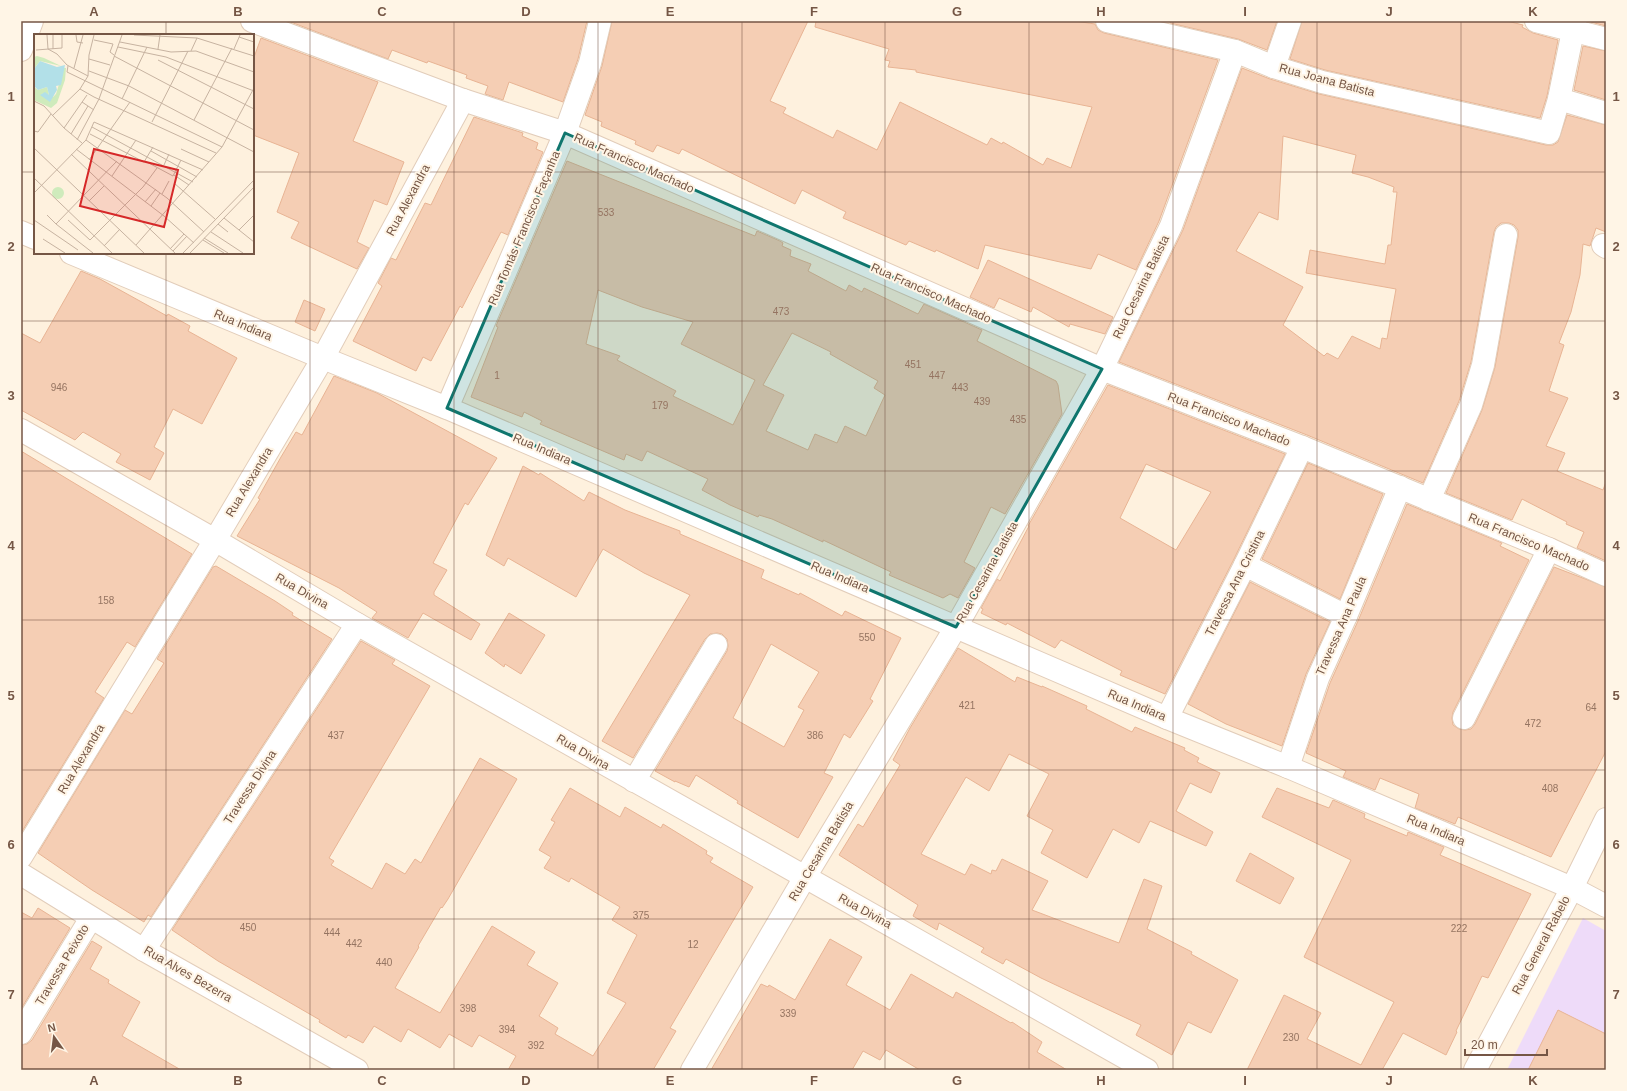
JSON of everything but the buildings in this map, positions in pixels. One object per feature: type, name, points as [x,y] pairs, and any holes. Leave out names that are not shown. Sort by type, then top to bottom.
[{"type":"street","points":[[21,50],[32,21]]},
{"type":"street","name":"Rua Francisco Machado","points":[[252,21],[463,100],[565,133],[1102,368],[1400,487],[1606,574]]},
{"type":"street","name":"Rua Tomás Francisco Façanha","points":[[447,408],[565,133],[590,63],[600,21]]},
{"type":"street","name":"Rua Joana Batista","points":[[1107,21],[1235,51],[1274,67],[1322,82],[1549,133],[1559,99]]},
{"type":"street","points":[[1274,67],[1290,21]]},
{"type":"street","points":[[1536,21],[1574,26],[1606,39]]},
{"type":"street","points":[[1574,26],[1559,99],[1606,113]]},
{"type":"street","name":"Rua Cesarina Batista","points":[[692,1070],[805,877],[956,627],[1102,368],[1171,226],[1235,51]]},
{"type":"street","name":"Rua Alexandra","points":[[21,857],[215,540],[323,358],[463,100]]},
{"type":"street","points":[[21,232],[34,238]]},
{"type":"street","points":[[1429,500],[1471,405],[1483,364],[1506,236]]},
{"type":"street","name":"Rua Indiara","points":[[73,254],[447,408],[1166,718],[1288,767],[1572,888],[1606,906]]},
{"type":"street","name":"Rua Divina","points":[[21,430],[215,540],[357,624],[1147,1070]]},
{"type":"street","name":"Travessa Ana Cristina","points":[[1166,718],[1245,565],[1302,447]]},
{"type":"street","name":"Travessa Ana Paula","points":[[1288,767],[1318,678],[1346,616],[1400,487]]},
{"type":"street","points":[[1464,718],[1549,549]]},
{"type":"street","points":[[1245,565],[1346,616]]},
{"type":"street","name":"Travessa Divina","points":[[144,950],[357,624]]},
{"type":"street","points":[[634,781],[716,645]]},
{"type":"street","name":"Rua General Rabelo","points":[[1475,1070],[1572,888],[1606,818]]},
{"type":"street","name":"Rua Alves Bezerra","points":[[21,874],[144,950],[357,1070]]},
{"type":"street","name":"Travessa Peixoto","points":[[21,1033],[91,918]]},
{"type":"highlighted area","points":[[565,133],[1102,369],[956,627],[447,408]]},
{"type":"shaded area","points":[[1583,918],[1606,931],[1606,1070],[1507,1070]]}]
